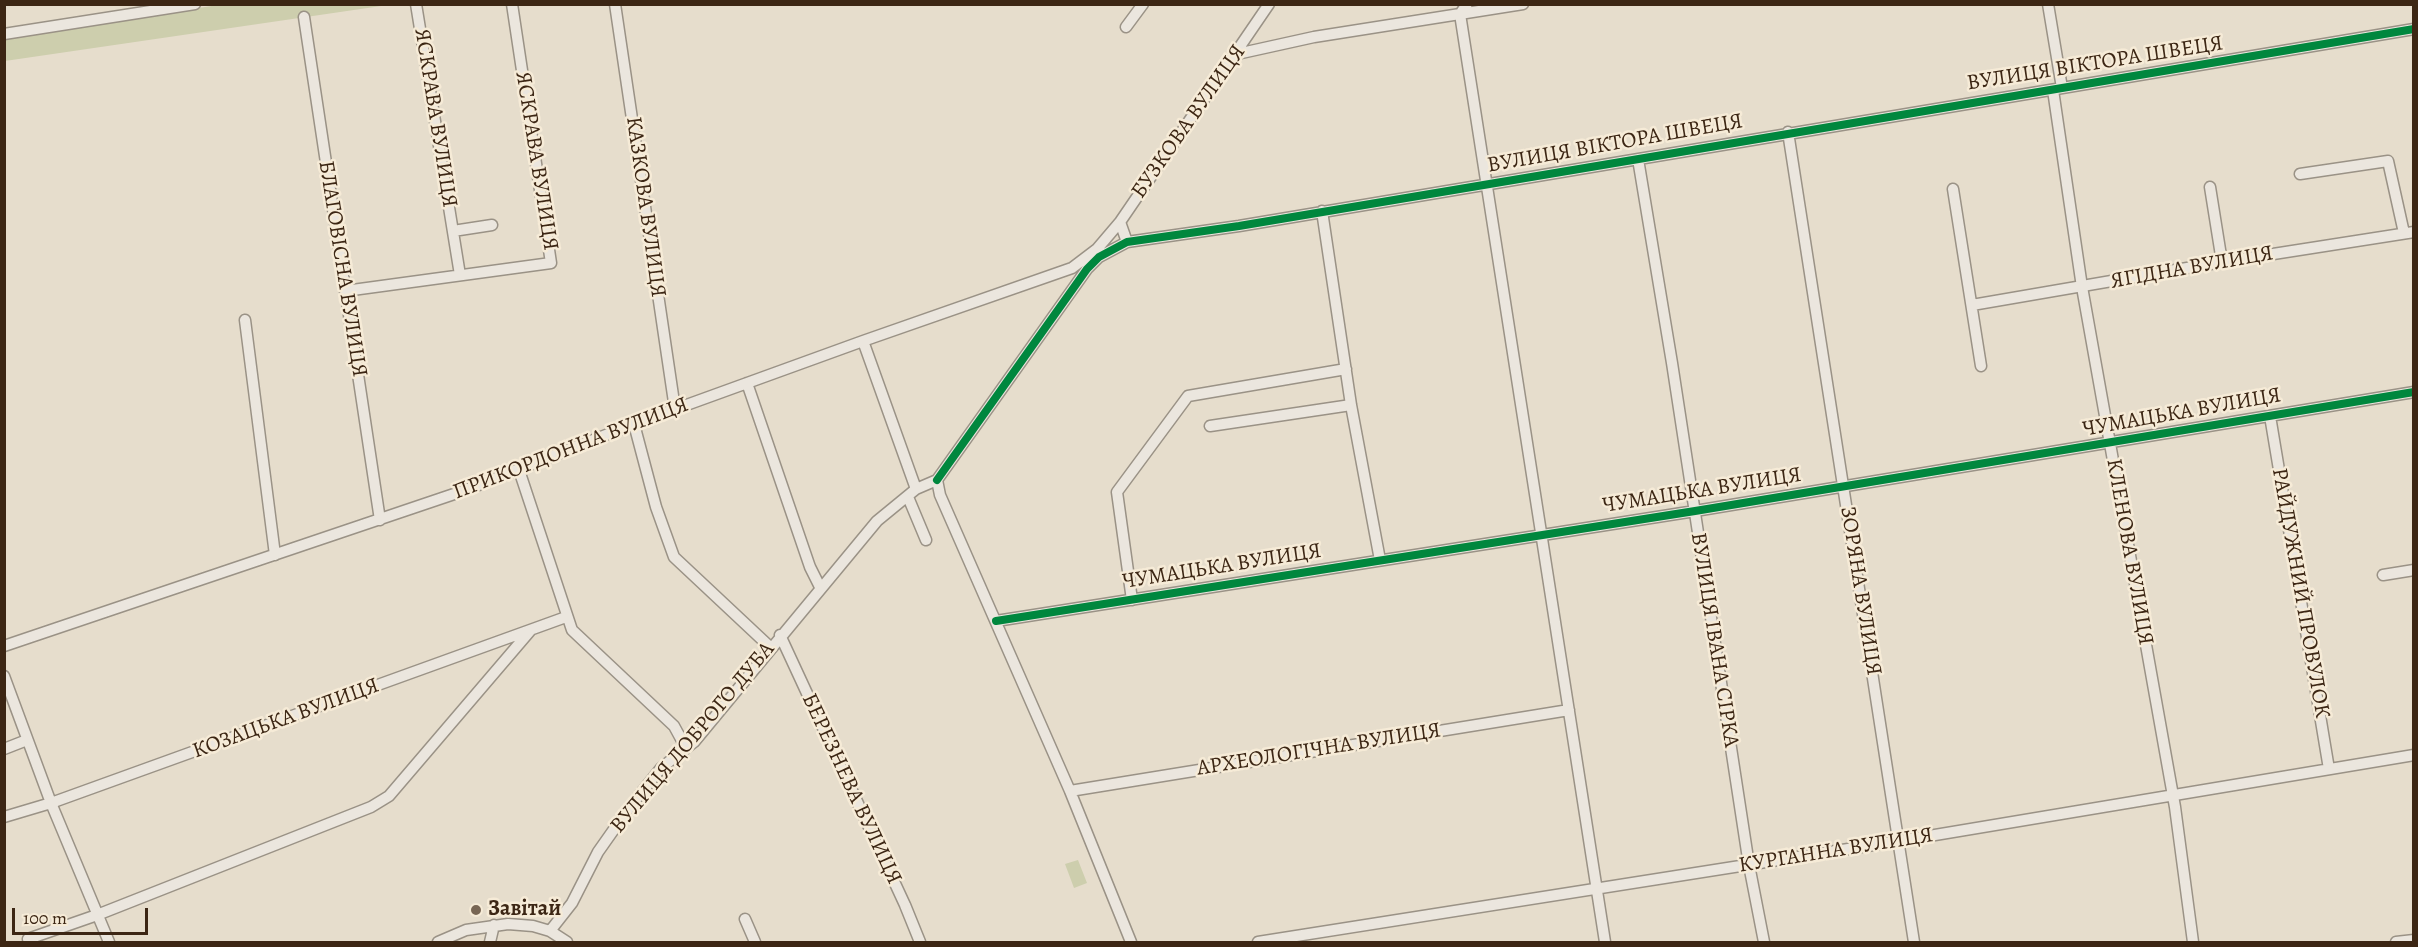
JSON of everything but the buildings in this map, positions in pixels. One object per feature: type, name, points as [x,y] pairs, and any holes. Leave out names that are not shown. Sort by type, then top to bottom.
[{"type":"street","name":"ЯСКРАВА ВУЛИЦЯ","points":[[416,4],[460,275],[551,263],[512,4]]},
{"type":"street","name":"КАЗКОВА ВУЛИЦЯ","points":[[615,4],[675,409]]},
{"type":"street","points":[[1126,27],[1143,4]]},
{"type":"street","name":"БУЗКОВА ВУЛИЦЯ","points":[[1128,242],[1120,222],[1269,4]]},
{"type":"street","points":[[1467,4],[1460,14],[1605,942]]},
{"type":"street","points":[[1237,54],[1314,37],[1523,4]]},
{"type":"street","name":"КЛЕНОВА ВУЛИЦЯ","points":[[2048,4],[2082,287],[2172,794],[2193,942]]},
{"type":"street","points":[[4,34],[135,9],[189,5]]},
{"type":"street","name":"БЛАГОВІСНА ВУЛИЦЯ","points":[[304,17],[380,520]]},
{"type":"street","name":"ВУЛИЦЯ ВІКТОРА ШВЕЦЯ","points":[[937,480],[1087,268],[1099,257],[1128,242],[2414,29]]},
{"type":"street","name":"ЗОРЯНА ВУЛИЦЯ","points":[[1788,132],[1914,942]]},
{"type":"street","name":"ВУЛИЦЯ ІВАНА СІРКА","points":[[1638,159],[1749,865],[1764,942]]},
{"type":"street","points":[[2300,174],[2388,161],[2409,232]]},
{"type":"street","points":[[2210,187],[2222,262]]},
{"type":"street","points":[[1953,189],[1981,366]]},
{"type":"street","points":[[1322,211],[1351,405],[1380,561]]},
{"type":"street","name":"ПРИКОРДОННА ВУЛИЦЯ","points":[[4,646],[380,520],[519,470],[675,409],[1072,268],[1097,249],[1120,222]]},
{"type":"street","name":"ЯСКРАВА ВУЛИЦЯ","points":[[453,231],[492,225]]},
{"type":"street","name":"ЯГІДНА ВУЛИЦЯ","points":[[1972,305],[2409,232]]},
{"type":"street","points":[[345,291],[460,275]]},
{"type":"street","points":[[245,320],[275,555]]},
{"type":"street","points":[[863,341],[926,540]]},
{"type":"street","points":[[1132,600],[1117,492],[1188,396],[1346,369]]},
{"type":"street","points":[[747,383],[810,567],[820,587]]},
{"type":"street","name":"ЧУМАЦЬКА ВУЛИЦЯ","points":[[996,621],[2110,444],[2414,392]]},
{"type":"street","points":[[1210,426],[1351,405]]},
{"type":"street","name":"РАЙДУЖНИЙ ПРОВУЛОК","points":[[2270,416],[2329,769]]},
{"type":"street","points":[[634,424],[656,507],[674,557],[770,647]]},
{"type":"street","points":[[519,470],[566,617],[578,637],[674,726],[686,748]]},
{"type":"street","points":[[937,480],[940,495],[1070,791],[1131,942]]},
{"type":"street","name":"ВУЛИЦЯ ДОБРОГО ДУБА","points":[[550,931],[572,903],[598,852],[629,808],[662,768],[694,742],[770,647],[877,521],[912,493],[937,480]]},
{"type":"street","points":[[2383,575],[2414,570]]},
{"type":"street","name":"КОЗАЦЬКА ВУЛИЦЯ","points":[[4,817],[51,803],[566,617]]},
{"type":"street","points":[[28,939],[97,915],[371,807],[389,796],[530,631]]},
{"type":"street","name":"БЕРЕЗНЕВА ВУЛИЦЯ","points":[[780,635],[920,942]]},
{"type":"street","points":[[4,676],[51,803],[109,942]]},
{"type":"street","name":"АРХЕОЛОГІЧНА ВУЛИЦЯ","points":[[1070,791],[1569,710]]},
{"type":"street","points":[[4,749],[27,740]]},
{"type":"street","name":"КУРГАННА ВУЛИЦЯ","points":[[1258,942],[1899,841],[2414,755]]},
{"type":"street","points":[[745,919],[755,942]]},
{"type":"street","points":[[490,942],[494,926]]},
{"type":"street","points":[[438,942],[466,930],[494,926],[533,926],[550,931],[567,942]]},
{"type":"street","points":[[2396,942],[2414,940]]},
{"type":"green space","points":[[218,5],[388,5],[5,61],[5,38]]},
{"type":"green space","points":[[1078,860],[1087,883],[1074,888],[1065,864]]},
{"type":"cycle path","points":[[937,480],[1087,269],[1099,257],[1127,242],[1239,226],[2414,29]]},
{"type":"cycle path","points":[[996,621],[1695,511],[2414,392]]},
{"type":"place","name":"Завітай","points":[[476,910]]}]
